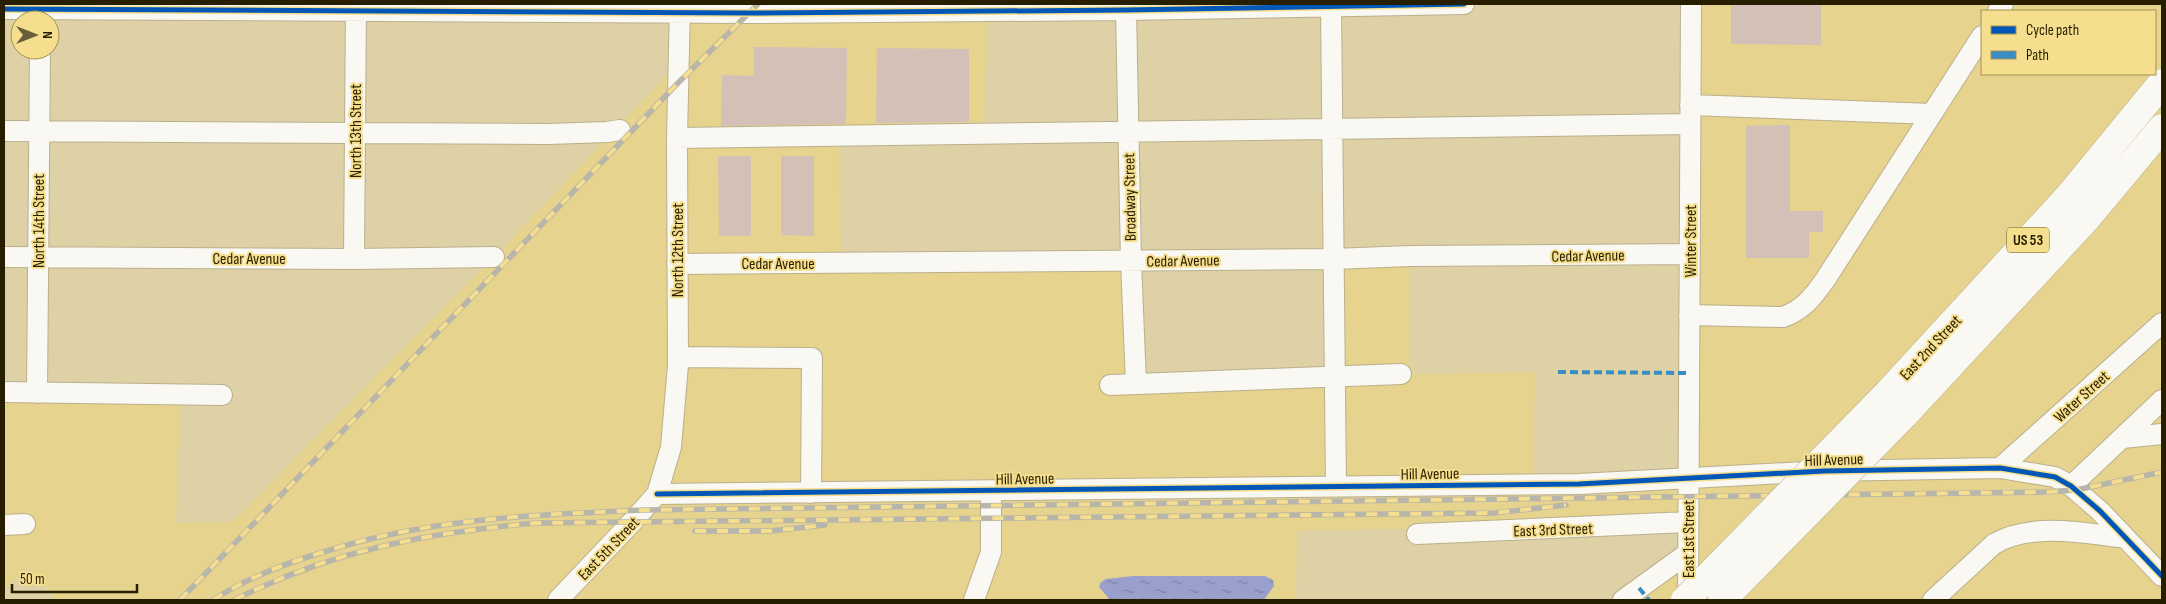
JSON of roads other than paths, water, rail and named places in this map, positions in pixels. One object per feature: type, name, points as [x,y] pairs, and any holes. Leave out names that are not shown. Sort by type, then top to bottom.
[{"type":"highway","name":"East 2nd Street","points":[[1687,600],[1888,392],[2070,195],[2162,83]]},
{"type":"highway","name":"East 2nd Street","points":[[1722,600],[1904,414],[2086,219],[2162,128]]},
{"type":"street","points":[[60,11],[356,7],[1126,10],[1464,4]]},
{"type":"street","name":"Winter Street","points":[[1688,478],[1691,4]]},
{"type":"street","points":[[1331,6],[1336,486]]},
{"type":"street","name":"North 13th Street","points":[[354,259],[356,7]]},
{"type":"street","name":"North 12th Street","points":[[657,494],[671,447],[678,357],[677,138],[680,8]]},
{"type":"street","points":[[4,9],[22,10]]},
{"type":"street","name":"Broadway Street","points":[[1126,10],[1131,261],[1136,384]]},
{"type":"street","points":[[1689,315],[1783,317],[1792,314],[1807,304],[1825,280],[1981,38]]},
{"type":"street","name":"North 14th Street","points":[[37,393],[40,60]]},
{"type":"street","points":[[677,138],[1332,128],[1690,114],[1932,114]]},
{"type":"street","points":[[4,131],[548,134],[620,130]]},
{"type":"street","name":"Cedar Avenue","points":[[677,264],[1690,254]]},
{"type":"street","name":"Cedar Avenue","points":[[4,257],[354,259],[494,257]]},
{"type":"street","name":"Water Street","points":[[2000,468],[2162,323]]},
{"type":"street","points":[[678,357],[812,358],[811,493]]},
{"type":"street","points":[[1110,385],[1401,374]]},
{"type":"street","points":[[4,392],[222,395]]},
{"type":"street","points":[[2071,486],[2162,400]]},
{"type":"street","points":[[2122,438],[2162,434]]},
{"type":"street","name":"Hill Avenue","points":[[657,494],[1579,484],[1824,471],[2000,468],[2055,477],[2071,486],[2100,511],[2162,576]]},
{"type":"street","name":"East 1st Street","points":[[1687,600],[1688,478]]},
{"type":"street","points":[[974,600],[991,552],[990,491]]},
{"type":"street","name":"East 5th Street","points":[[558,600],[657,494]]},
{"type":"street","name":"East 3rd Street","points":[[1417,534],[1688,522]]},
{"type":"street","points":[[4,525],[25,524]]},
{"type":"street","points":[[1933,600],[1994,544],[2002,539],[2043,532],[2076,532],[2126,538]]},
{"type":"street","points":[[1623,600],[1688,552]]},
{"type":"water","points":[[1133,576],[1265,576],[1273,580],[1274,586],[1264,600],[1110,600],[1099,587],[1101,582],[1106,579]]},
{"type":"railway","points":[[180,600],[678,83],[758,4]]},
{"type":"railway","points":[[213,600],[238,585],[279,567],[360,541],[440,525],[561,514],[643,510],[2045,492],[2076,490],[2162,472]]},
{"type":"railway","points":[[234,600],[308,568],[381,546],[457,532],[536,523],[1494,513],[1566,505]]},
{"type":"railway","points":[[695,531],[770,531],[825,525]]}]
